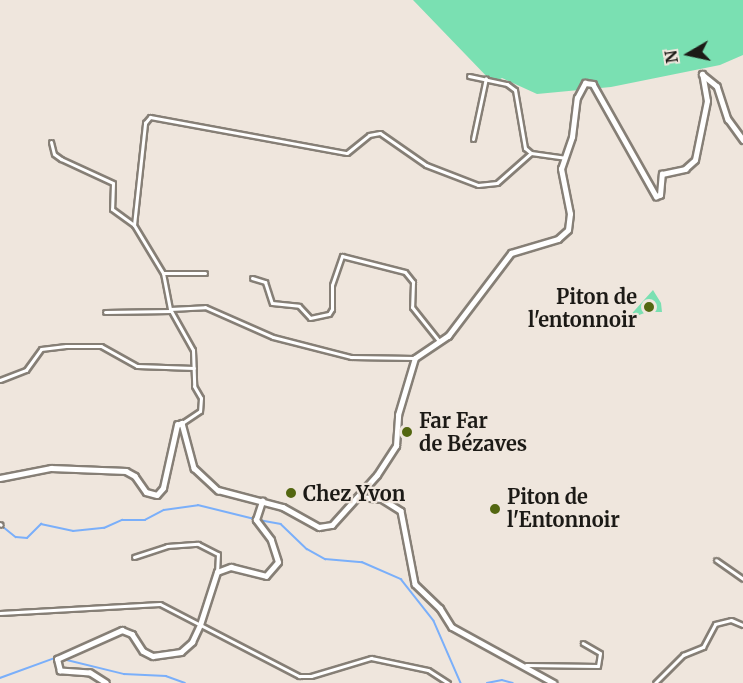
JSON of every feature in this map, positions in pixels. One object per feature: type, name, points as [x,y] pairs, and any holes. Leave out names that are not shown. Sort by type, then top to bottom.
[{"type":"main road","points":[[0,478],[51,468],[126,471],[135,476],[146,492],[157,495],[163,488],[177,425],[182,423],[192,463],[200,474],[225,495],[261,503],[323,527],[332,525],[358,497],[396,446],[398,415],[415,358],[440,343],[512,253],[558,239],[568,230],[561,169],[579,91],[589,81],[656,196],[660,195],[662,174],[685,169],[694,160],[707,101],[699,76],[702,74],[717,86],[728,119],[743,140]]},
{"type":"main road","points":[[358,497],[382,499],[401,511],[415,584],[440,608],[452,627],[526,665],[555,683]]},
{"type":"main road","points":[[106,683],[90,673],[60,671],[56,664],[61,655],[122,630],[132,634],[143,651],[167,657],[192,642],[200,626],[217,572],[231,567],[258,577],[272,572],[278,562],[276,551],[256,516],[261,503]]},
{"type":"street","points":[[469,75],[507,84],[519,96],[518,122],[525,148],[531,153],[565,158]]},
{"type":"street","points":[[473,139],[486,78]]},
{"type":"street","points":[[134,225],[145,123],[150,117],[346,153],[369,135],[380,133],[426,165],[478,185],[497,183],[531,153]]},
{"type":"street","points":[[51,142],[54,154],[61,159],[113,183],[112,208],[134,225],[163,273],[171,310],[189,340],[194,368],[194,386],[202,405],[197,415],[182,423]]},
{"type":"street","points":[[252,278],[265,282],[272,303],[299,306],[310,318],[329,314],[332,309],[332,285],[342,256],[405,272],[413,282],[412,307],[440,343]]},
{"type":"street","points":[[163,273],[205,273]]},
{"type":"street","points":[[105,312],[205,307],[273,338],[351,357],[415,358]]},
{"type":"street","points":[[0,380],[26,370],[40,349],[66,346],[101,346],[137,366],[194,368]]},
{"type":"street","points":[[134,557],[167,546],[198,544],[218,554],[217,572]]},
{"type":"street","points":[[716,560],[743,579]]},
{"type":"street","points":[[0,613],[160,604],[299,676],[311,676],[371,658],[428,670],[448,683]]},
{"type":"street","points":[[655,683],[683,655],[704,647],[715,624],[731,620],[743,625]]},
{"type":"street","points":[[526,665],[598,666],[602,660],[600,653],[583,643]]},
{"type":"green space","points":[[413,0],[743,0],[743,55],[720,65],[611,87],[537,94],[502,78],[493,83]]},
{"type":"green space","name":"Piton de l'entonnoir","points":[[653,290],[661,303],[662,312],[647,312],[626,320]]},
{"type":"waterway","points":[[1,525],[16,537],[27,538],[41,524],[73,531],[104,528],[122,520],[145,520],[164,510],[198,505],[255,519]]},
{"type":"waterway","points":[[259,520],[281,524],[307,549],[325,559],[362,562],[401,579],[434,621],[461,683]]},
{"type":"waterway","points":[[0,678],[55,658]]},
{"type":"waterway","points":[[63,659],[124,674],[166,676],[185,683]]},
{"type":"waterway","points":[[487,683],[502,680],[513,683]]},
{"type":"place","name":"Piton de l'entonnoir","points":[[649,307]]},
{"type":"place","name":"Far Far de Bézaves","points":[[407,432]]},
{"type":"place","name":"Chez Yvon","points":[[291,493]]},
{"type":"place","name":"Piton de l'Entonnoir","points":[[495,509]]}]
